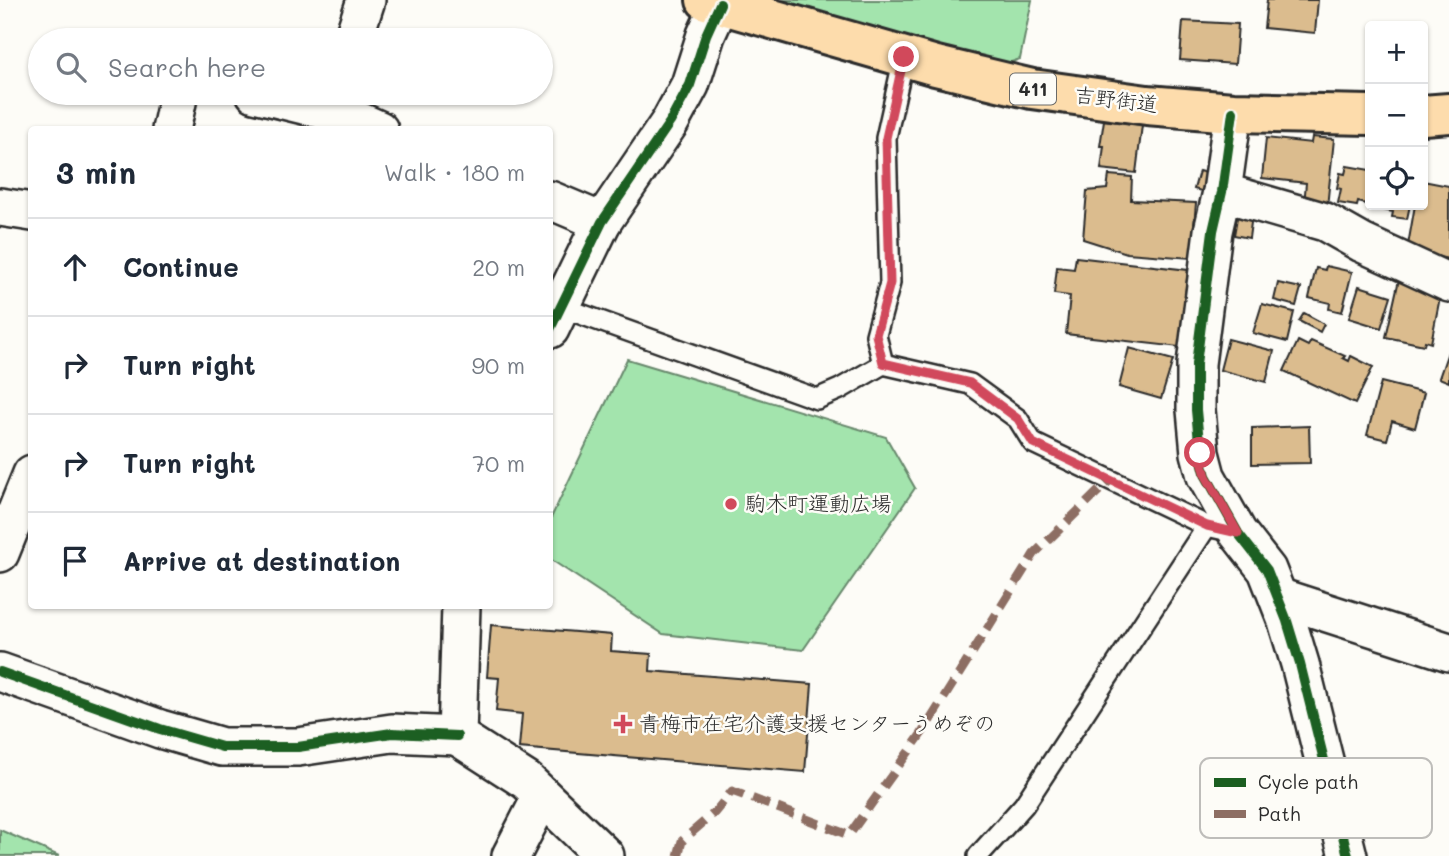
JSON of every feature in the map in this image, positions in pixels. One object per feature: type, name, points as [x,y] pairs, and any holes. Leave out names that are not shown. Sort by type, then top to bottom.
[{"type":"highway","name":"吉野街道","points":[[713,2],[904,57],[1055,93],[1147,105],[1233,112],[1365,115]]},
{"type":"highway","points":[[1428,115],[1449,113]]},
{"type":"street","points":[[358,28],[366,0]]},
{"type":"street","points":[[555,318],[602,222],[677,110],[690,85],[713,2]]},
{"type":"street","points":[[172,126],[176,105]]},
{"type":"street","points":[[339,105],[373,126]]},
{"type":"street","points":[[1233,112],[1222,192],[1213,231],[1196,364],[1200,453],[1223,530],[1267,570],[1278,597],[1300,664],[1324,758]]},
{"type":"street","points":[[1222,192],[1325,222],[1362,243],[1449,283]]},
{"type":"street","points":[[553,201],[602,222]]},
{"type":"street","points":[[0,207],[28,211]]},
{"type":"street","points":[[0,552],[28,484]]},
{"type":"street","points":[[1278,597],[1449,652]]},
{"type":"street","points":[[457,736],[461,609]]},
{"type":"street","points":[[0,672],[160,729],[222,747],[298,747],[392,733],[457,736],[527,781],[604,856]]},
{"type":"street","points":[[511,856],[542,796]]},
{"type":"street","points":[[1344,838],[1348,856]]},
{"type":"lane","points":[[883,363],[876,335],[890,283],[886,138],[904,57]]},
{"type":"lane","points":[[555,318],[817,399],[840,389],[883,363],[970,383],[1018,419],[1033,443],[1223,530],[1024,805],[978,856]]},
{"type":"green space","points":[[779,0],[1032,0],[1020,59],[1003,65],[778,5]]},
{"type":"green space","name":"駒木町運動広場","points":[[627,359],[886,437],[915,488],[803,650],[663,634],[553,561],[553,514]]},
{"type":"green space","points":[[0,830],[59,856],[0,856]]},
{"type":"building","points":[[1267,0],[1318,0],[1315,33],[1264,28]]},
{"type":"building","points":[[1183,21],[1238,24],[1235,64],[1180,60]]},
{"type":"building","points":[[1104,120],[1142,125],[1136,173],[1101,169],[1104,146],[1100,146]]},
{"type":"building","points":[[1312,137],[1334,139],[1327,207],[1304,204],[1306,183],[1262,178],[1266,138],[1311,143]]},
{"type":"building","points":[[1347,166],[1365,169],[1365,204],[1358,202],[1357,206],[1338,203],[1340,173],[1345,174]]},
{"type":"building","points":[[1199,171],[1210,174],[1205,192],[1194,189]]},
{"type":"building","points":[[1109,175],[1132,177],[1131,200],[1196,203],[1191,258],[1127,253],[1083,239],[1087,191],[1107,189]]},
{"type":"building","points":[[1428,182],[1449,186],[1449,259],[1407,251],[1414,210],[1428,210]]},
{"type":"building","points":[[1382,210],[1409,210],[1407,219],[1392,217],[1393,212]]},
{"type":"building","points":[[1238,212],[1252,215],[1249,238],[1234,235]]},
{"type":"building","points":[[1076,257],[1188,270],[1179,347],[1066,334],[1070,296],[1054,294],[1057,267],[1074,269]]},
{"type":"building","points":[[1326,266],[1352,272],[1342,312],[1329,309],[1330,303],[1309,298],[1316,268],[1325,270]]},
{"type":"building","points":[[1400,275],[1430,290],[1430,295],[1440,297],[1431,343],[1425,341],[1424,345],[1386,337]]},
{"type":"building","points":[[1278,283],[1301,288],[1296,306],[1274,300]]},
{"type":"building","points":[[1359,286],[1391,296],[1381,328],[1349,318]]},
{"type":"building","points":[[1262,304],[1294,312],[1287,342],[1253,333]]},
{"type":"building","points":[[1304,313],[1324,324],[1320,332],[1299,321]]},
{"type":"building","points":[[1228,339],[1274,351],[1266,382],[1220,370]]},
{"type":"building","points":[[1298,341],[1308,346],[1311,341],[1345,356],[1343,358],[1349,361],[1351,356],[1373,367],[1355,404],[1284,371]]},
{"type":"building","points":[[1129,348],[1173,360],[1161,399],[1119,387]]},
{"type":"building","points":[[1449,349],[1449,382],[1439,378]]},
{"type":"building","points":[[1381,382],[1424,393],[1415,428],[1392,421],[1387,440],[1367,435]]},
{"type":"building","points":[[1309,426],[1310,463],[1252,464],[1252,428]]},
{"type":"building","points":[[491,625],[612,635],[611,651],[651,654],[650,671],[812,684],[805,772],[519,748],[522,714],[496,711],[499,678],[487,677]]},
{"type":"marked path","points":[[678,856],[682,841],[715,812],[732,791],[849,835],[922,733],[1034,554],[1110,480]]},
{"type":"cycle path","points":[[553,323],[602,222],[670,122],[690,85],[706,35],[720,4]]},
{"type":"cycle path","points":[[1233,112],[1222,192],[1213,231],[1196,364],[1200,453],[1206,476],[1238,533],[1267,570],[1300,664],[1324,758]]},
{"type":"cycle path","points":[[0,672],[160,729],[222,747],[298,747],[392,733],[457,736]]},
{"type":"cycle path","points":[[1344,838],[1348,856]]},
{"type":"place","name":"駒木町運動広場","points":[[731,504]]},
{"type":"place","name":"青梅市在宅介護支援センターうめぞの","points":[[623,724]]},
{"type":"route","points":[[904,57],[886,138],[890,283],[876,335],[883,363],[970,383],[1018,419],[1033,443],[1207,526],[1238,533],[1206,476],[1200,453]]}]
